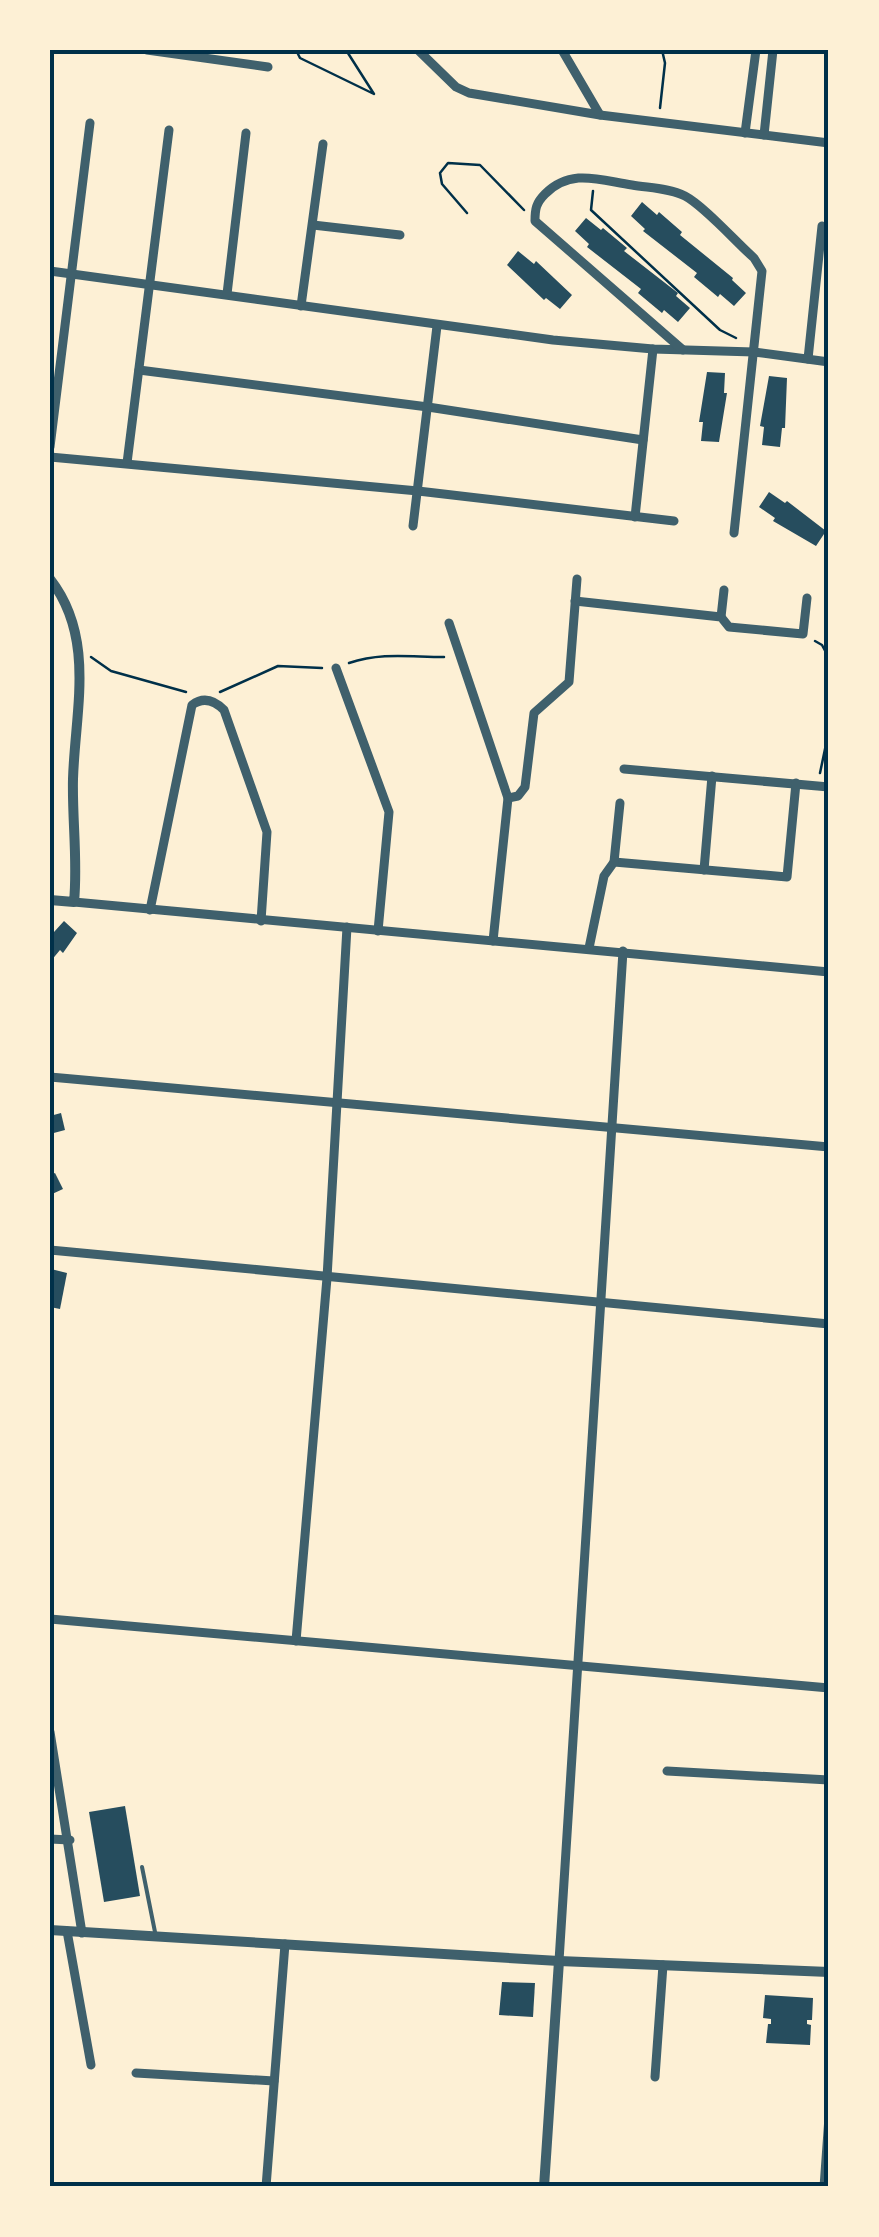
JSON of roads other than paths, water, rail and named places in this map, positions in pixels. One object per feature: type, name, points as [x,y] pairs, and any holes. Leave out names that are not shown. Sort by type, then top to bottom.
[{"type":"street","points":[[146,50],[268,66]]},
{"type":"street","points":[[418,50],[456,87],[469,93],[600,115],[829,143]]},
{"type":"street","points":[[562,50],[600,115]]},
{"type":"street","points":[[745,133],[756,50]]},
{"type":"street","points":[[764,135],[773,50]]},
{"type":"street","points":[[50,447],[90,124]]},
{"type":"street","points":[[127,463],[169,130]]},
{"type":"street","points":[[227,294],[246,133]]},
{"type":"street","points":[[301,306],[322,144]]},
{"type":"street","points":[[683,350],[536,222],[539,200],[560,180],[573,177],[686,196],[754,258],[762,271],[734,532]]},
{"type":"street","points":[[314,225],[400,235]]},
{"type":"street","points":[[808,360],[822,226]]},
{"type":"street","points":[[50,272],[436,326],[653,349],[754,352],[829,362]]},
{"type":"street","points":[[413,526],[436,326]]},
{"type":"street","points":[[634,517],[653,349]]},
{"type":"street","points":[[139,370],[428,406],[643,440]]},
{"type":"street","points":[[50,457],[418,491],[674,521]]},
{"type":"street","points":[[50,578],[62,594],[80,657],[73,779],[74,902]]},
{"type":"street","points":[[508,798],[518,796],[525,787],[534,713],[568,682],[577,578]]},
{"type":"street","points":[[721,617],[724,590]]},
{"type":"street","points":[[575,601],[721,617],[729,626],[803,634],[807,598]]},
{"type":"street","points":[[449,623],[508,798],[493,941]]},
{"type":"street","points":[[336,668],[389,812],[378,931]]},
{"type":"street","points":[[150,910],[192,705],[207,700],[224,710],[267,832],[260,921]]},
{"type":"street","points":[[624,770],[829,787]]},
{"type":"street","points":[[704,870],[712,776]]},
{"type":"street","points":[[614,862],[787,877],[796,782]]},
{"type":"street","points":[[588,948],[604,876],[614,862],[620,803]]},
{"type":"street","points":[[50,900],[829,972]]},
{"type":"street","points":[[296,1640],[327,1278],[346,927]]},
{"type":"street","points":[[544,2187],[623,951]]},
{"type":"street","points":[[50,1077],[829,1147]]},
{"type":"street","points":[[50,1250],[829,1324]]},
{"type":"street","points":[[50,1619],[829,1688]]},
{"type":"street","points":[[50,1732],[82,1932]]},
{"type":"street","points":[[668,1770],[829,1780]]},
{"type":"street","points":[[50,1838],[70,1840]]},
{"type":"street","points":[[50,1930],[559,1961],[829,1972]]},
{"type":"street","points":[[67,1932],[92,2066]]},
{"type":"street","points":[[266,2187],[285,1944]]},
{"type":"street","points":[[655,2077],[664,1965]]},
{"type":"street","points":[[136,2073],[274,2081]]},
{"type":"street","points":[[824,2187],[829,2117]]},
{"type":"lane","points":[[142,1867],[156,1937]]}]
